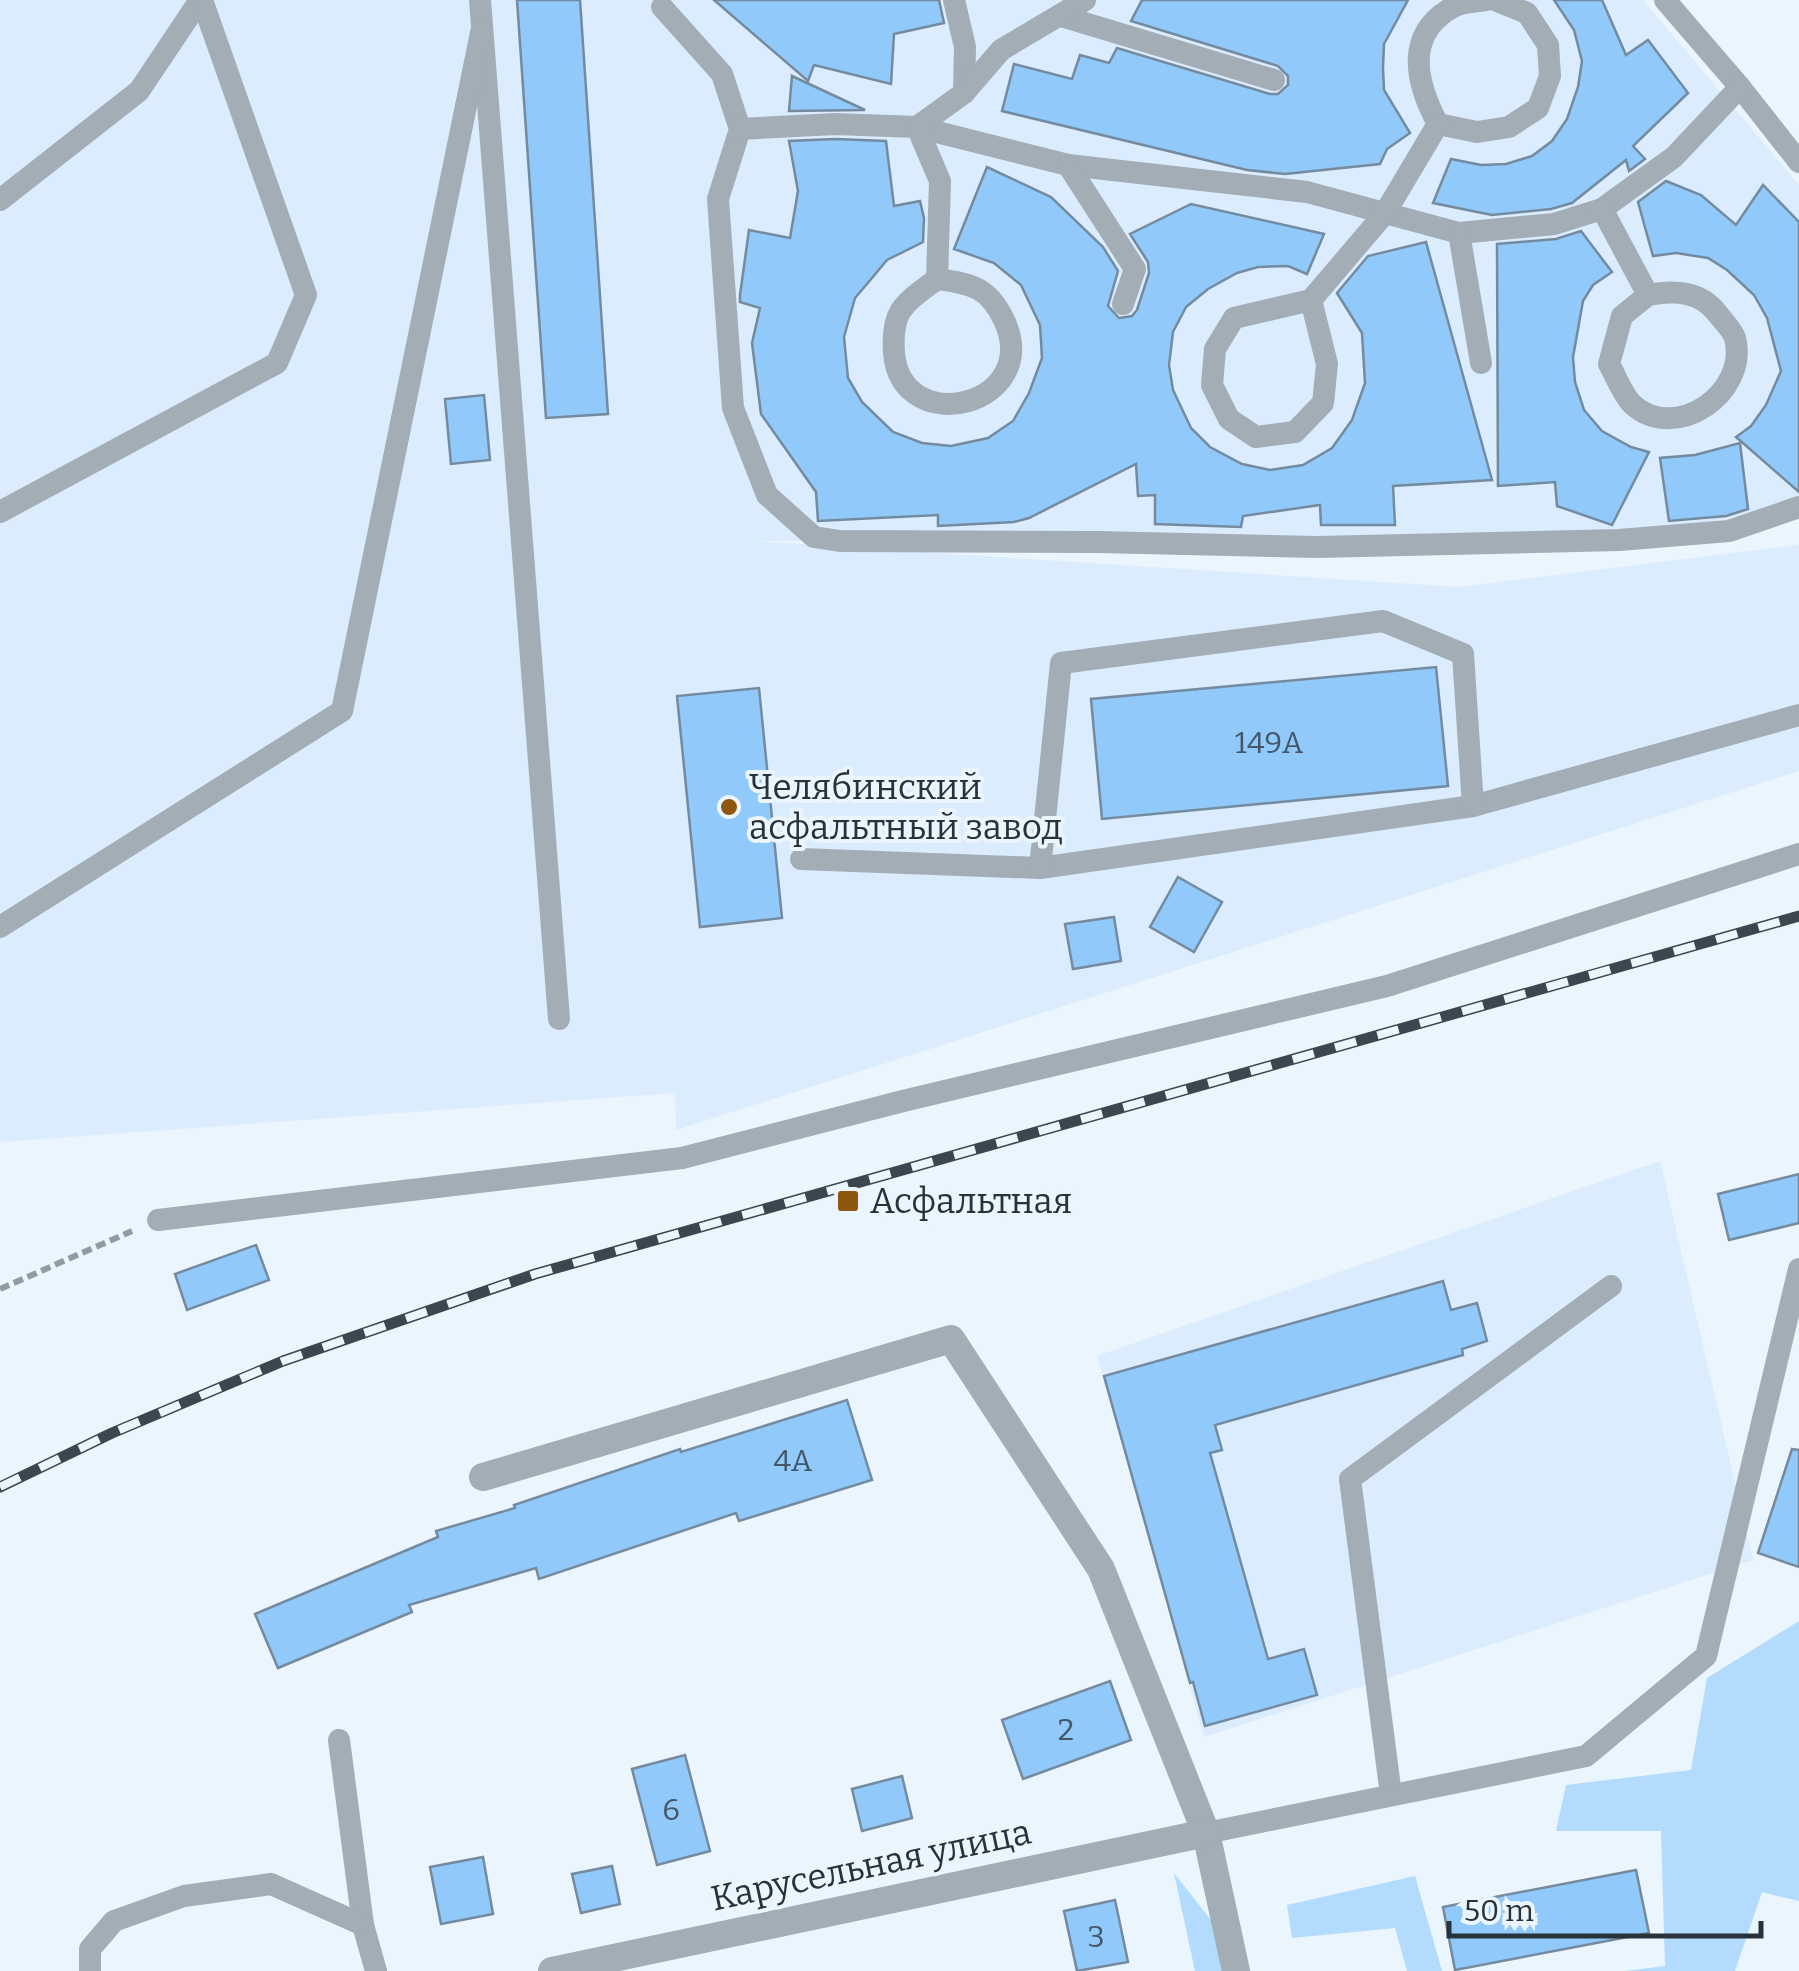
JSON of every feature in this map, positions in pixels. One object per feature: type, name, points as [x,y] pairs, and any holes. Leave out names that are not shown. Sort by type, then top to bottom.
[{"type":"street","points":[[483,1477],[951,1338],[1101,1569],[1206,1832],[1236,1971]]},
{"type":"street","name":"Карусельная улица","points":[[552,1971],[1206,1832]]},
{"type":"lane","points":[[0,200],[138,90],[201,0]]},
{"type":"lane","points":[[0,512],[277,363],[306,295],[201,0]]},
{"type":"lane","points":[[480,0],[559,1019]]},
{"type":"lane","points":[[954,0],[964,47],[964,93]]},
{"type":"lane","points":[[917,126],[964,93],[1001,50],[1085,0]]},
{"type":"lane","points":[[1438,124],[1423,96],[1416,57],[1429,28],[1456,6],[1486,0]]},
{"type":"lane","points":[[1438,124],[1477,132],[1509,127],[1538,108],[1550,76],[1548,45],[1527,13],[1494,0]]},
{"type":"lane","points":[[1665,0],[1799,162]]},
{"type":"lane","points":[[662,7],[722,74],[740,129],[718,199],[733,408],[768,495],[814,537],[840,541],[1318,547],[1620,540],[1729,531],[1799,507]]},
{"type":"lane","points":[[1061,16],[1274,80]]},
{"type":"lane","points":[[0,928],[342,711],[482,28]]},
{"type":"lane","points":[[740,129],[835,124],[917,126],[1068,165],[1307,192],[1459,233],[1554,224],[1602,209],[1674,157],[1740,86]]},
{"type":"lane","points":[[1311,300],[1327,364],[1323,404],[1295,432],[1256,438],[1229,420],[1212,385],[1215,349],[1234,318],[1311,300],[1384,213],[1438,124]]},
{"type":"lane","points":[[917,126],[940,181],[936,280],[900,308],[893,333],[896,369],[910,392],[933,403],[972,402],[996,388],[1011,360],[1010,333],[996,304],[973,284],[936,280]]},
{"type":"lane","points":[[1068,165],[1134,269],[1122,304]]},
{"type":"lane","points":[[1602,209],[1648,296]]},
{"type":"lane","points":[[1459,233],[1481,364]]},
{"type":"lane","points":[[1672,290],[1707,300],[1734,336],[1736,366],[1725,394],[1682,419],[1648,415],[1630,402],[1609,364],[1622,316],[1648,296],[1672,290]]},
{"type":"lane","points":[[1040,868],[1061,663],[1384,621],[1464,654],[1474,806]]},
{"type":"lane","points":[[801,859],[1040,868],[1474,806],[1799,714]]},
{"type":"lane","points":[[158,1220],[682,1158],[923,1096],[1387,986],[1799,854]]},
{"type":"lane","points":[[1206,1832],[1586,1756],[1706,1656],[1799,1269]]},
{"type":"lane","points":[[1390,1795],[1350,1479],[1611,1286]]},
{"type":"lane","points":[[339,1740],[362,1925],[376,1971]]},
{"type":"lane","points":[[90,1971],[90,1949],[114,1921],[184,1896],[271,1884],[362,1925]]},
{"type":"path","points":[[0,1289],[158,1220]]},
{"type":"shaded area","points":[[0,0],[1643,0],[1799,185],[1799,511],[1668,536],[753,541],[1458,587],[1799,545],[1799,771],[676,1130],[675,1093],[0,1142]]},
{"type":"shaded area","points":[[1660,1161],[1753,1560],[1204,1737],[1097,1356]]},
{"type":"shaded area","points":[[1799,1621],[1799,1901],[1762,1892],[1735,1971],[1625,1971],[1665,1966],[1661,1831],[1556,1831],[1566,1785],[1691,1770],[1707,1678]]},
{"type":"shaded area","points":[[1174,1873],[1251,1971],[1195,1971]]},
{"type":"shaded area","points":[[1415,1876],[1442,1971],[1407,1971],[1395,1928],[1292,1938],[1287,1905]]},
{"type":"building","points":[[517,0],[580,0],[608,414],[546,418]]},
{"type":"building","points":[[714,0],[939,0],[944,23],[894,34],[891,84],[814,65],[808,81]]},
{"type":"building","points":[[1142,0],[1408,0],[1384,44],[1383,68],[1384,90],[1410,133],[1387,149],[1380,164],[1285,174],[1247,170],[1002,111],[1014,64],[1072,79],[1080,55],[1109,63],[1117,48],[1270,94],[1278,94],[1288,85],[1288,76],[1278,66],[1131,21]]},
{"type":"building","points":[[1554,0],[1602,0],[1626,55],[1648,40],[1688,93],[1633,146],[1645,159],[1629,171],[1626,160],[1572,203],[1492,215],[1433,203],[1451,159],[1481,165],[1506,164],[1532,156],[1552,141],[1567,119],[1582,61],[1574,30]]},
{"type":"building","points":[[792,76],[865,110],[789,111]]},
{"type":"building","points":[[789,141],[886,141],[894,206],[920,201],[924,218],[923,242],[887,260],[855,298],[844,337],[848,378],[862,402],[893,432],[922,443],[951,446],[988,438],[1013,421],[1042,358],[1040,325],[1021,285],[994,263],[954,249],[987,167],[1051,197],[1103,247],[1118,271],[1108,306],[1119,318],[1132,316],[1137,310],[1149,273],[1148,262],[1130,234],[1191,204],[1324,234],[1307,274],[1288,266],[1258,267],[1237,273],[1186,307],[1173,332],[1169,365],[1173,390],[1191,428],[1210,447],[1242,464],[1270,470],[1303,465],[1332,448],[1352,420],[1365,383],[1362,333],[1337,293],[1368,256],[1426,242],[1492,480],[1393,486],[1395,525],[1321,525],[1320,505],[1243,516],[1241,527],[1155,524],[1155,495],[1138,496],[1136,464],[1014,522],[938,526],[938,515],[818,521],[816,492],[761,414],[752,343],[760,308],[740,302],[740,295],[749,230],[790,238],[798,191]]},
{"type":"building","points":[[1666,181],[1701,195],[1736,225],[1763,185],[1799,222],[1799,492],[1736,437],[1751,426],[1766,405],[1781,371],[1767,318],[1754,295],[1708,258],[1676,253],[1653,256],[1638,202]]},
{"type":"building","points":[[1581,231],[1612,272],[1593,285],[1583,301],[1573,357],[1575,382],[1584,410],[1602,431],[1649,452],[1612,525],[1557,506],[1555,482],[1498,486],[1497,244],[1556,239]]},
{"type":"building","points":[[484,395],[490,460],[451,464],[445,399]]},
{"type":"building","points":[[1740,443],[1748,509],[1726,516],[1669,521],[1660,458],[1695,455]]},
{"type":"building","points":[[1436,667],[1448,786],[1102,819],[1091,699]]},
{"type":"building","name":"Челябинский асфальтный завод","points":[[759,688],[782,918],[700,927],[677,696]]},
{"type":"building","points":[[1178,877],[1222,902],[1194,952],[1150,927]]},
{"type":"building","points":[[1114,917],[1121,961],[1073,969],[1065,924]]},
{"type":"building","points":[[1799,1174],[1799,1223],[1729,1240],[1718,1194]]},
{"type":"building","points":[[256,1245],[269,1280],[187,1310],[175,1274]]},
{"type":"building","points":[[1443,1281],[1451,1310],[1477,1303],[1487,1341],[1462,1349],[1463,1355],[1215,1425],[1222,1450],[1210,1453],[1268,1659],[1304,1649],[1317,1695],[1205,1726],[1104,1376]]},
{"type":"building","points":[[847,1400],[872,1480],[739,1521],[736,1513],[539,1579],[536,1568],[409,1605],[412,1612],[278,1668],[255,1614],[438,1537],[436,1531],[515,1508],[514,1505],[680,1449],[681,1452]]},
{"type":"building","points":[[1792,1449],[1799,1450],[1799,1567],[1758,1553]]},
{"type":"building","points":[[1110,1681],[1131,1740],[1023,1779],[1002,1720]]},
{"type":"building","points":[[685,1755],[710,1851],[657,1865],[632,1769]]},
{"type":"building","points":[[902,1776],[912,1818],[862,1831],[852,1789]]},
{"type":"building","points":[[483,1857],[493,1914],[441,1924],[430,1867]]},
{"type":"building","points":[[612,1866],[620,1904],[581,1913],[572,1874]]},
{"type":"building","points":[[1636,1870],[1649,1933],[1455,1970],[1443,1907]]},
{"type":"building","points":[[1115,1900],[1128,1962],[1077,1971],[1064,1911]]},
{"type":"railway","points":[[0,1487],[112,1433],[283,1361],[535,1274],[1799,916]]},
{"type":"place","name":"Челябинский асфальтный завод","points":[[729,807]]},
{"type":"place","name":"Асфальтная","points":[[848,1201]]}]
